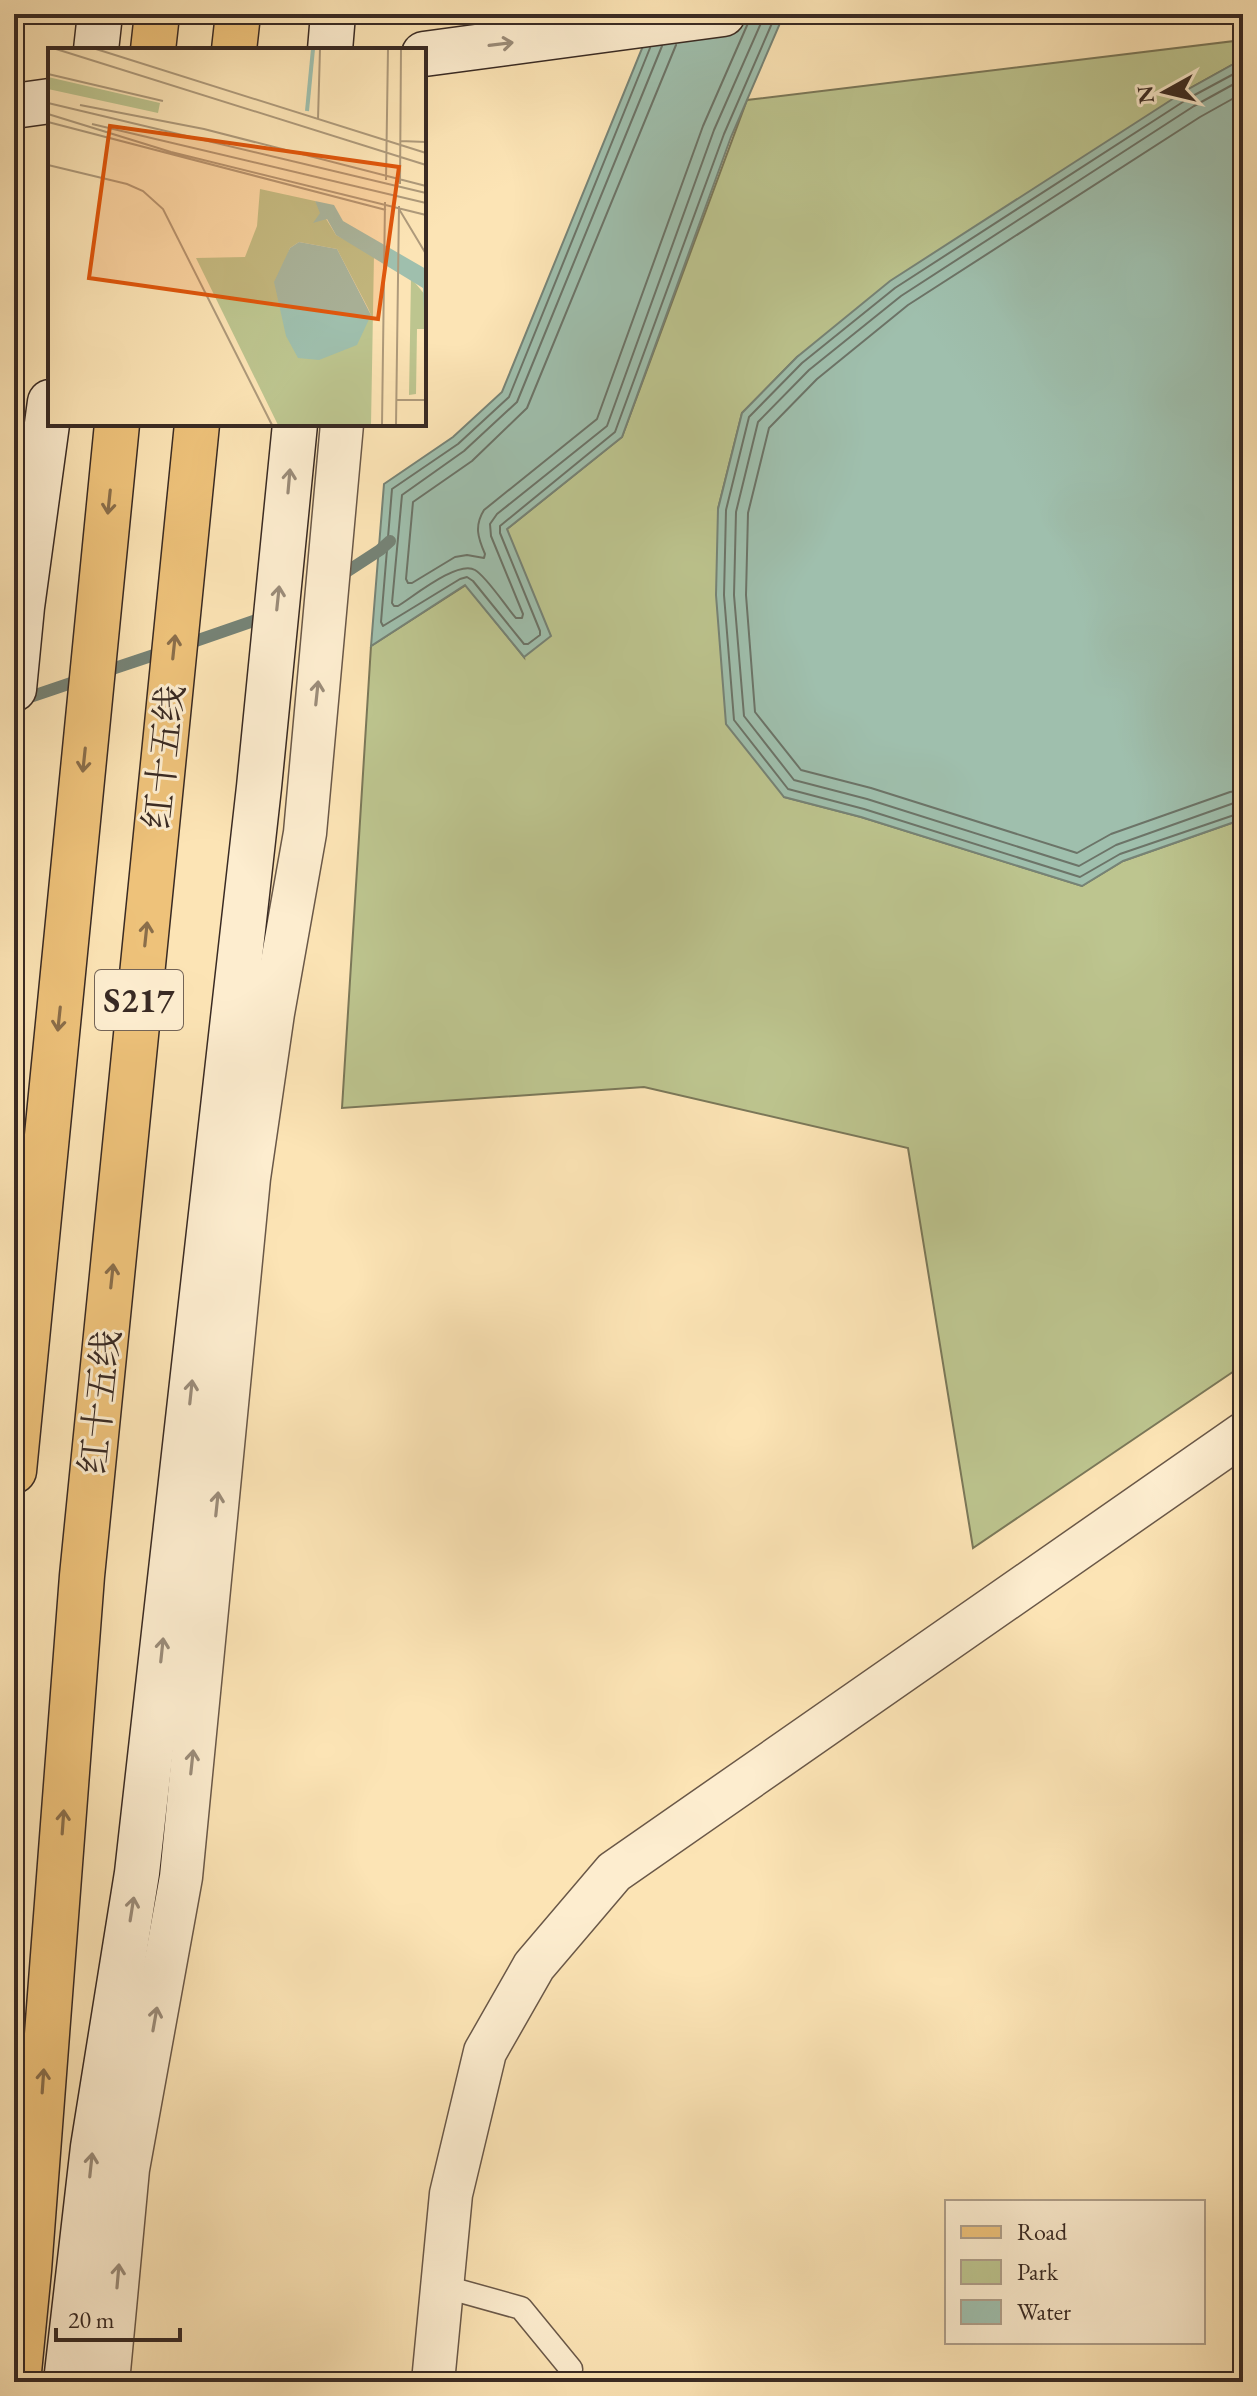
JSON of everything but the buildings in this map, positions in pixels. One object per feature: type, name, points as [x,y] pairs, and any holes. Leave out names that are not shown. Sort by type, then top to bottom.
[{"type":"main road","points":[[96,48],[100,14]]},
{"type":"main road","points":[[153,48],[157,14]]},
{"type":"main road","points":[[234,48],[238,14]]},
{"type":"main road","points":[[330,48],[333,14]]},
{"type":"main road","points":[[426,54],[723,14]]},
{"type":"main road","points":[[14,106],[48,101]]},
{"type":"main road","points":[[14,689],[48,417]]},
{"type":"main road","name":"S217","points":[[14,1471],[117,426]]},
{"type":"main road","name":"红十五线","points":[[18,2382],[82,1576],[197,426]]},
{"type":"main road","points":[[66,2382],[93,2147],[137,1873],[259,787],[295,426]]},
{"type":"street","points":[[108,2382],[128,2169],[181,1877],[249,1178],[273,1013],[305,833],[342,426]]},
{"type":"street","points":[[433,2382],[451,2194],[485,2052],[534,1966],[614,1872],[1243,1434]]},
{"type":"lane","points":[[442,2286],[521,2308],[574,2378]]},
{"type":"green space","points":[[1243,40],[1243,62],[1239,61],[1185,91],[797,357],[742,413],[718,509],[784,797],[861,817],[1082,886],[1123,861],[1243,819],[1243,1365],[973,1548],[908,1148],[644,1087],[342,1108],[371,646],[466,585],[524,657],[507,529],[622,437],[747,100]]},
{"type":"water","points":[[656,14],[784,14],[731,137],[622,437],[507,529],[551,636],[524,657],[465,585],[371,646],[384,484],[453,437],[502,392]]},
{"type":"water","points":[[1239,61],[1243,62],[1243,819],[1123,861],[1082,886],[861,817],[784,797],[726,724],[716,595],[718,509],[742,413],[797,357],[890,281],[1185,91]]},
{"type":"waterway","points":[[337,578],[390,541]]},
{"type":"waterway","points":[[184,645],[268,616]]},
{"type":"waterway","points":[[100,673],[166,651]]},
{"type":"waterway","points":[[21,700],[83,679]]}]
